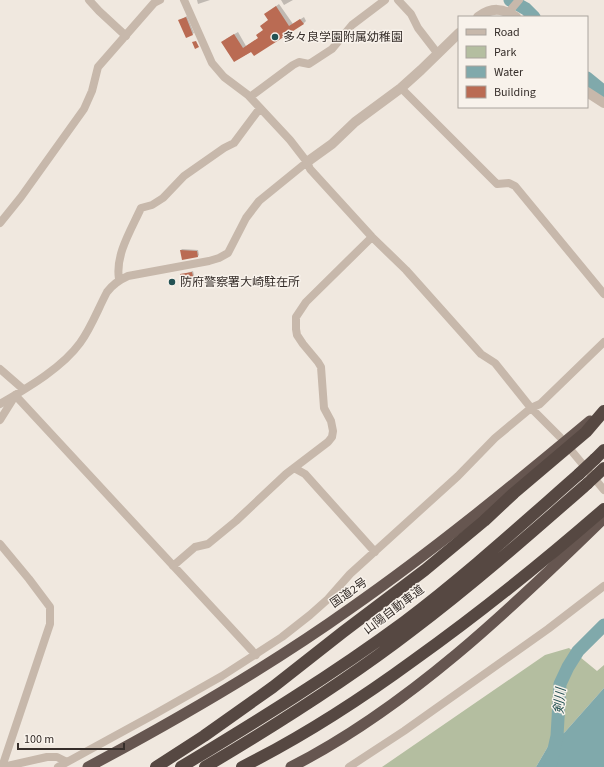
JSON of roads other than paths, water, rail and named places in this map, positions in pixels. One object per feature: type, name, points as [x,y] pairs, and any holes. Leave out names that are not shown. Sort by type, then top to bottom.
[{"type":"highway","name":"国道2号","points":[[88,767],[198,707],[277,658],[350,609],[430,551],[604,410]]},
{"type":"highway","points":[[156,767],[204,736],[273,687],[425,570],[586,432],[604,410]]},
{"type":"highway","name":"山陽自動車道","points":[[205,767],[259,735],[362,667],[411,631],[524,522],[600,454]]},
{"type":"highway","name":"山陽自動車道","points":[[181,767],[253,724],[354,657],[404,621],[451,592],[533,532],[604,468]]},
{"type":"highway","points":[[242,767],[277,750],[314,729],[382,683],[488,606],[604,509]]},
{"type":"highway","points":[[291,767],[332,745],[382,711],[419,683],[502,614],[604,518]]},
{"type":"street","points":[[89,0],[98,11],[126,36]]},
{"type":"street","points":[[0,223],[21,197],[84,109],[92,91],[98,67],[154,3],[160,0]]},
{"type":"street","points":[[184,0],[212,63],[224,77],[250,97],[290,140],[307,162],[310,169],[372,237],[406,270],[480,354],[495,363],[531,408],[560,437]]},
{"type":"street","points":[[250,97],[299,62],[310,64],[317,60],[332,49],[352,25],[385,0]]},
{"type":"street","points":[[398,0],[411,14],[418,28],[438,54]]},
{"type":"street","points":[[480,16],[490,10],[511,13],[519,0]]},
{"type":"street","points":[[0,404],[56,368],[75,350],[107,292],[119,279],[208,261],[219,258],[228,253],[246,218],[269,192],[307,162],[321,153],[356,122],[401,88],[458,34]]},
{"type":"street","points":[[401,88],[497,184],[509,183],[515,186],[604,294]]},
{"type":"street","points":[[588,93],[604,103]]},
{"type":"street","points":[[119,279],[118,270],[124,247],[141,208],[152,205],[163,198],[184,176],[224,148],[234,143],[260,108]]},
{"type":"street","points":[[173,566],[195,548],[204,546],[214,539],[294,468],[328,442],[332,437],[333,431],[324,408],[321,367],[297,335],[296,317],[306,302],[372,237]]},
{"type":"street","points":[[58,767],[155,714],[256,655],[310,615],[350,574],[458,476],[495,438],[531,408],[540,404],[604,342]]},
{"type":"street","points":[[0,369],[24,389]]},
{"type":"street","points":[[0,420],[15,395]]},
{"type":"street","points":[[15,395],[256,655]]},
{"type":"street","points":[[570,449],[604,490]]},
{"type":"street","points":[[294,468],[305,474],[375,552]]},
{"type":"street","points":[[0,544],[50,607],[50,624],[3,767]]},
{"type":"street","points":[[350,767],[404,731],[548,629],[604,586]]},
{"type":"street","points":[[3,767],[57,756],[67,762]]},
{"type":"water","points":[[604,688],[604,767],[536,767],[550,743],[565,732]]},
{"type":"waterway","points":[[510,0],[526,9],[533,16]]},
{"type":"waterway","points":[[588,79],[604,92]]},
{"type":"waterway","name":"剣川","points":[[550,767],[557,736],[560,684],[578,651],[604,625]]},
{"type":"place","name":"多々良学園附属幼稚園","points":[[275,37]]},
{"type":"place","name":"防府警察署大崎駐在所","points":[[172,282]]}]
